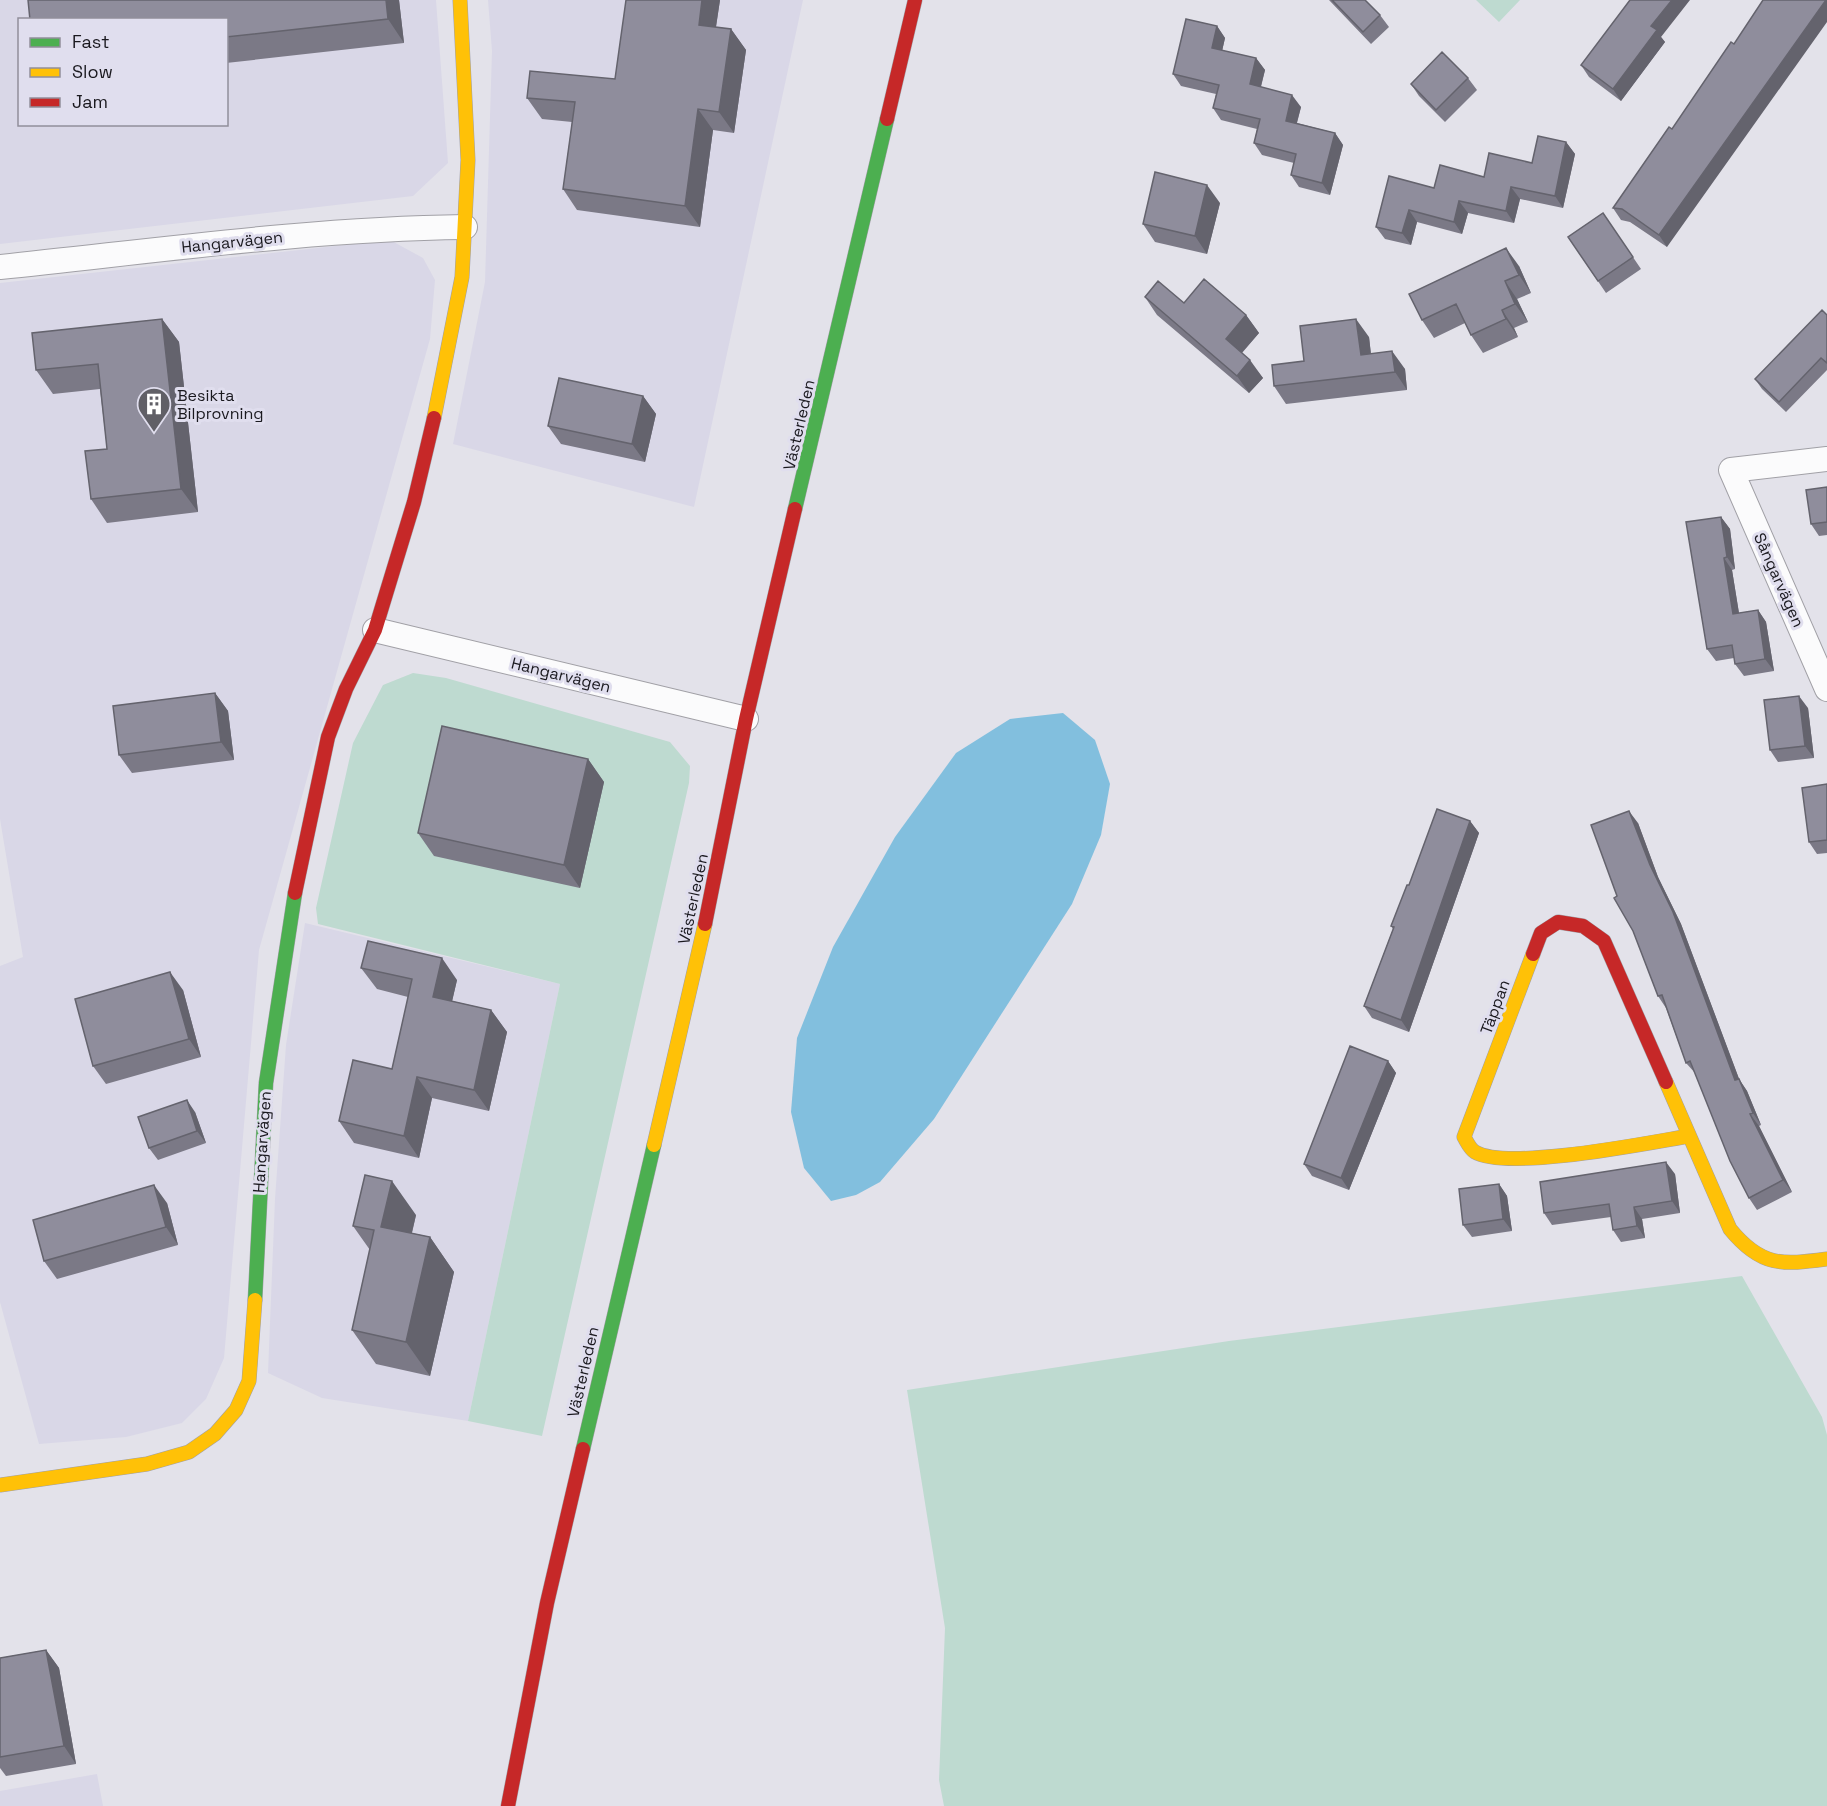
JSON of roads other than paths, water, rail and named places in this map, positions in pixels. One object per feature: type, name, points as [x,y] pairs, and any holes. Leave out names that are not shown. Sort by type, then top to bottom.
[{"type":"street","name":"Hangarvägen","points":[[0,1485],[147,1464],[189,1452],[215,1434],[236,1410],[249,1381],[254,1336],[257,1227],[266,1083],[291,910],[328,737],[346,688],[375,630],[414,502],[444,378],[462,277],[468,160],[460,0]]},
{"type":"street","name":"Västerleden","points":[[508,1806],[547,1603],[702,941],[746,719],[915,0]]},
{"type":"street","name":"Hangarvägen","points":[[0,267],[289,236],[384,228],[465,226]]},
{"type":"street","name":"Sångarvägen","points":[[1827,459],[1731,470],[1827,689]]},
{"type":"street","name":"Hangarvägen","points":[[375,630],[746,719]]},
{"type":"street","name":"Täppan","points":[[1558,922],[1583,926],[1604,941],[1689,1136],[1530,1158],[1494,1158],[1473,1151],[1464,1137],[1541,933],[1558,922]]},
{"type":"street","points":[[1689,1136],[1730,1229],[1746,1250],[1769,1262],[1799,1263],[1827,1259]]},
{"type":"water","points":[[1063,713],[1095,740],[1110,784],[1101,835],[1072,904],[934,1119],[880,1182],[856,1195],[831,1201],[804,1168],[791,1112],[797,1038],[833,947],[895,837],[956,753],[1010,719]]},
{"type":"place","name":"Besikta Bilprovning","points":[[154,433]]}]
